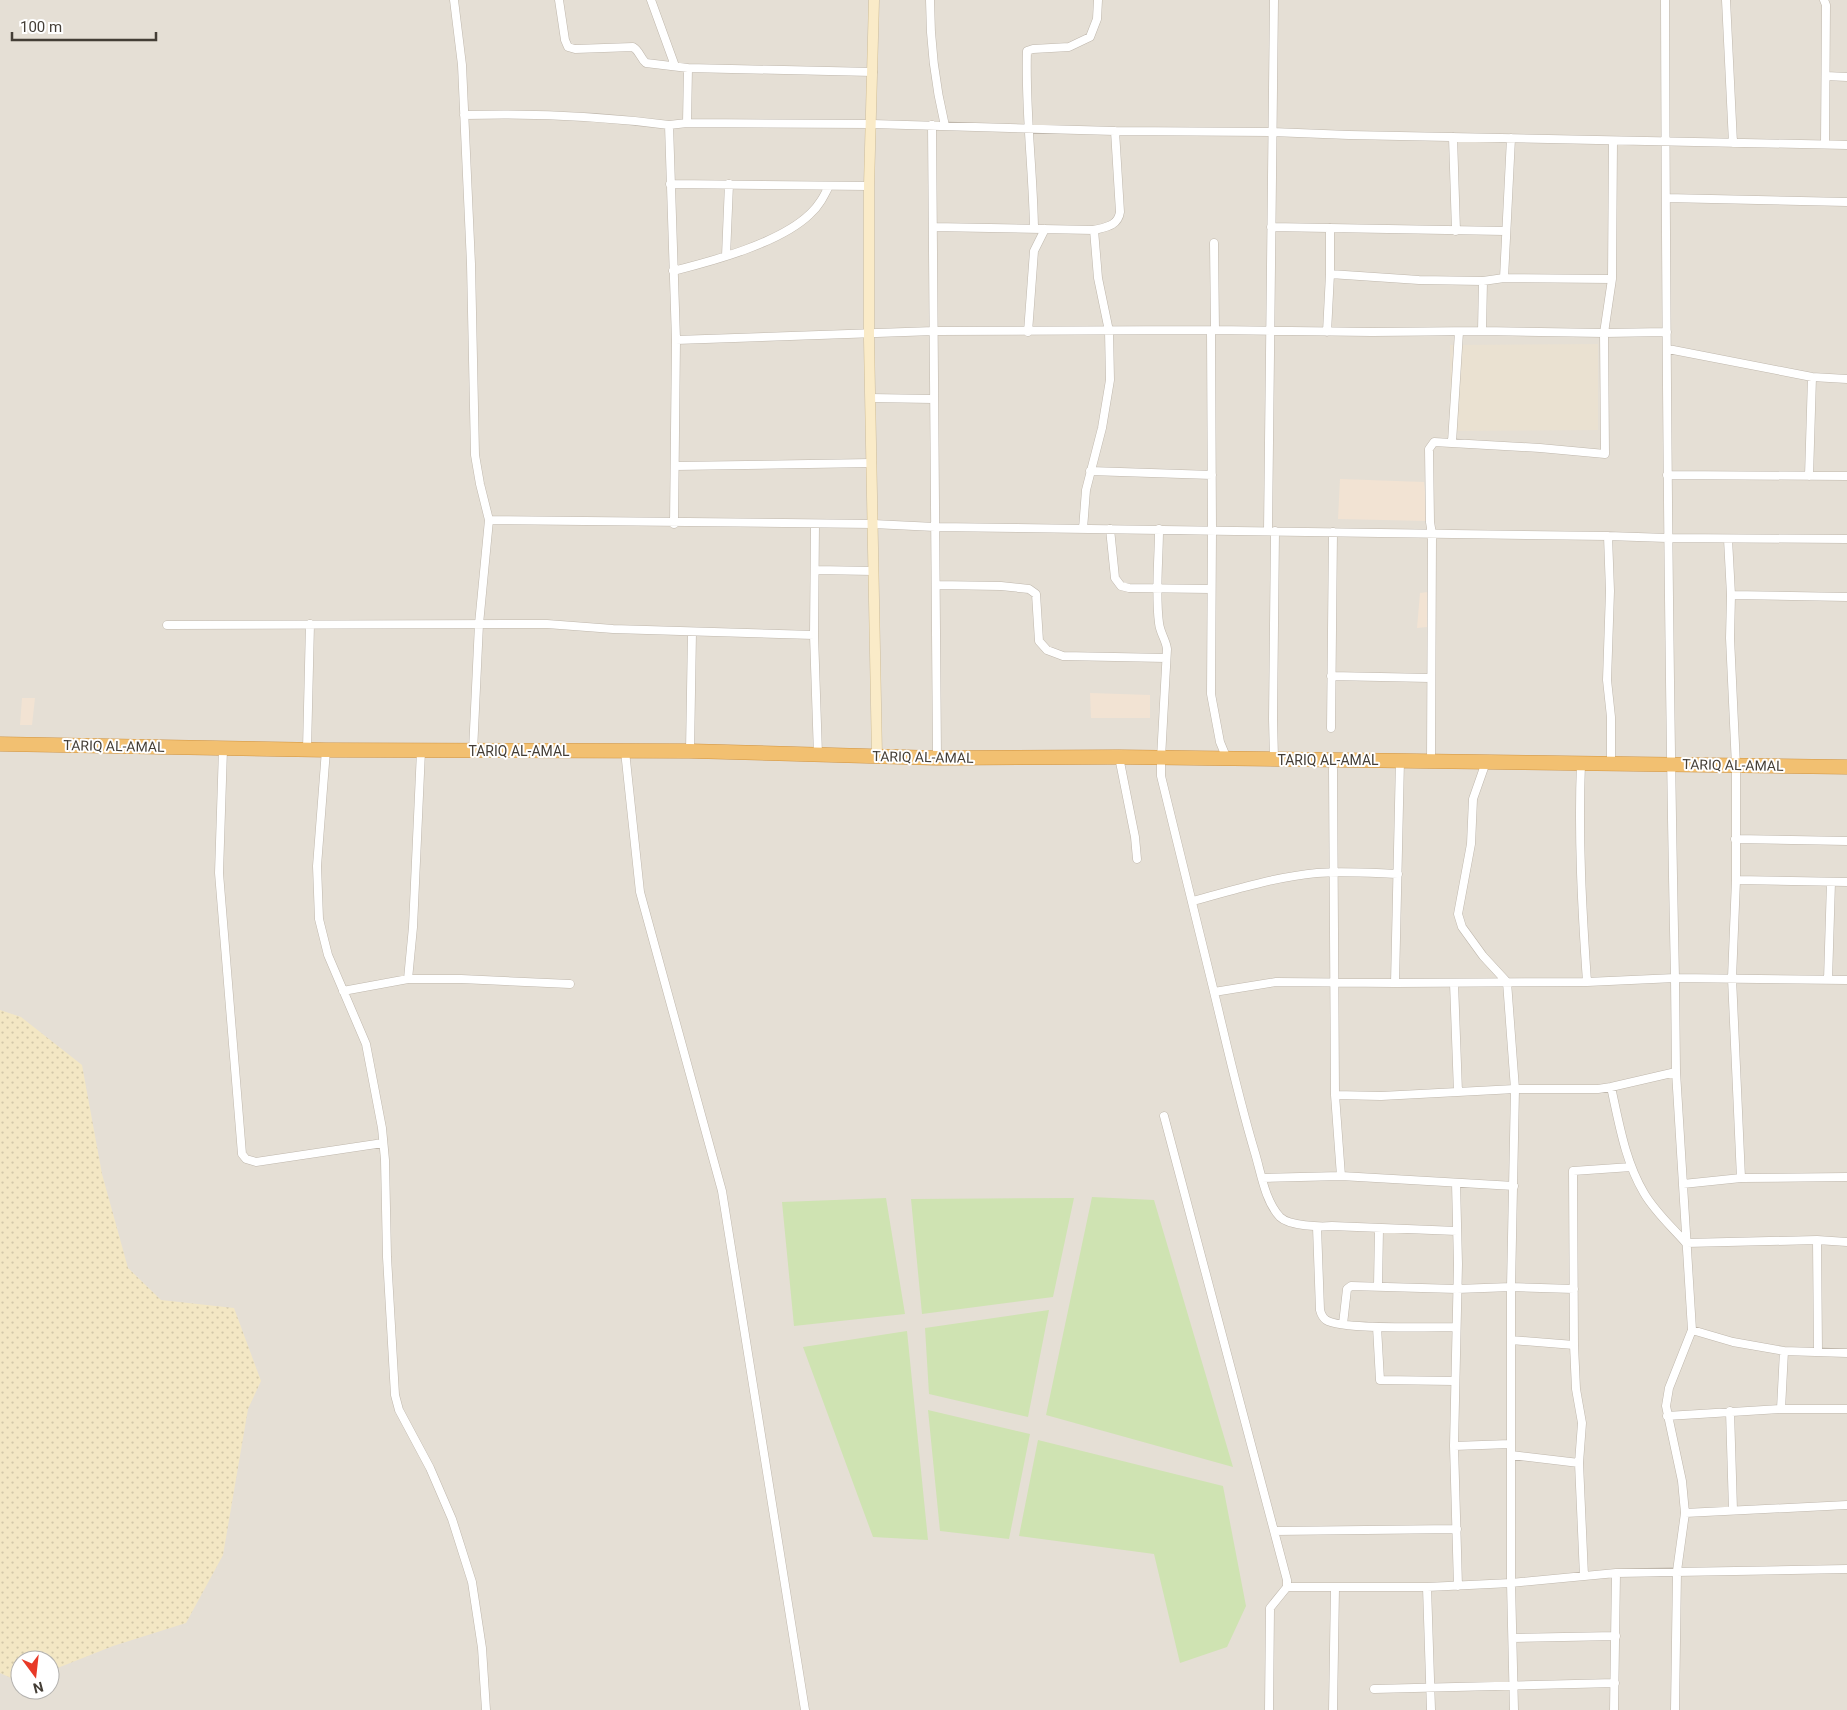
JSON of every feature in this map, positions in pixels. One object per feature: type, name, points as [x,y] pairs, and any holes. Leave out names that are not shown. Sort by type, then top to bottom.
[{"type":"highway","name":"TARIQ AL-AMAL","points":[[0,744],[223,749],[690,751],[936,758],[1120,757],[1847,767]]},
{"type":"street","points":[[454,0],[461,47],[471,264],[476,456],[480,484],[489,520],[479,624],[473,751]]},
{"type":"street","points":[[559,0],[565,40],[568,47],[575,49],[633,46],[639,51],[643,61],[646,63],[688,68],[873,72]]},
{"type":"street","points":[[651,0],[676,66]]},
{"type":"street","points":[[874,0],[869,186],[869,332],[877,756]]},
{"type":"street","points":[[930,0],[930,36],[939,100],[945,126]]},
{"type":"street","points":[[1034,228],[1026,77],[1027,51],[1069,47],[1090,37],[1097,19],[1098,0]]},
{"type":"street","points":[[1274,0],[1270,331],[1272,719],[1274,759]]},
{"type":"street","points":[[1665,0],[1668,332],[1667,538],[1676,1072],[1692,1330],[1669,1388],[1666,1406],[1682,1481],[1684,1513],[1677,1571],[1675,1710]]},
{"type":"street","points":[[1726,0],[1733,143]]},
{"type":"street","points":[[1824,0],[1826,5],[1825,144]]},
{"type":"street","points":[[687,123],[688,68]]},
{"type":"street","points":[[1826,76],[1847,76]]},
{"type":"street","points":[[464,114],[570,115],[669,125],[687,123],[872,124],[1115,131],[1272,132],[1847,145]]},
{"type":"street","points":[[669,125],[676,340],[674,524]]},
{"type":"street","points":[[932,126],[936,758]]},
{"type":"street","points":[[932,227],[1094,230],[1112,225],[1119,218],[1115,131]]},
{"type":"street","points":[[1454,137],[1456,231]]},
{"type":"street","points":[[1504,278],[1511,138]]},
{"type":"street","points":[[1431,761],[1432,534],[1430,522],[1429,449],[1434,442],[1452,442],[1605,454],[1604,333],[1612,279],[1613,141]]},
{"type":"street","points":[[670,184],[869,186]]},
{"type":"street","points":[[726,256],[729,184]]},
{"type":"street","points":[[673,271],[726,256],[760,243],[798,223],[810,214],[821,201],[829,186]]},
{"type":"street","points":[[1666,198],[1847,202]]},
{"type":"street","points":[[1271,228],[1505,231]]},
{"type":"street","points":[[1327,332],[1330,228]]},
{"type":"street","points":[[1028,332],[1034,251],[1045,229]]},
{"type":"street","points":[[1083,529],[1086,490],[1102,428],[1110,380],[1109,331],[1098,278],[1094,230]]},
{"type":"street","points":[[1214,243],[1211,694],[1218,734],[1227,759]]},
{"type":"street","points":[[1330,274],[1419,280],[1483,281],[1504,278],[1612,279]]},
{"type":"street","points":[[1482,331],[1483,281]]},
{"type":"street","points":[[676,340],[934,331],[1668,332]]},
{"type":"street","points":[[1452,442],[1459,332]]},
{"type":"street","points":[[1668,349],[1812,377],[1847,379]]},
{"type":"street","points":[[1810,476],[1812,377]]},
{"type":"street","points":[[870,398],[933,399]]},
{"type":"street","points":[[674,466],[872,463]]},
{"type":"street","points":[[1090,471],[1212,475]]},
{"type":"street","points":[[1667,475],[1847,476]]},
{"type":"street","points":[[489,520],[674,524],[873,524],[935,527],[1728,539],[1847,539]]},
{"type":"street","points":[[815,524],[814,635],[818,755]]},
{"type":"street","points":[[1110,529],[1115,578],[1121,586],[1129,588],[1211,589]]},
{"type":"street","points":[[1159,529],[1159,623],[1167,643],[1161,758],[1163,785],[1236,1088],[1272,1206],[1280,1218],[1317,1227],[1457,1231]]},
{"type":"street","points":[[1331,728],[1333,532]]},
{"type":"street","points":[[1608,536],[1610,591],[1607,680],[1611,717],[1611,763]]},
{"type":"street","points":[[1728,539],[1736,766],[1736,880],[1732,978],[1741,1178]]},
{"type":"street","points":[[815,570],[874,571]]},
{"type":"street","points":[[936,586],[1001,586],[1028,589],[1036,594],[1039,641],[1047,650],[1063,656],[1166,658]]},
{"type":"street","points":[[1731,595],[1847,597]]},
{"type":"street","points":[[307,749],[310,624]]},
{"type":"street","points":[[167,625],[547,624],[692,632],[814,635]]},
{"type":"street","points":[[690,751],[692,632]]},
{"type":"street","points":[[1331,676],[1430,678]]},
{"type":"street","points":[[223,749],[219,873],[242,1154],[246,1160],[256,1162],[383,1143]]},
{"type":"street","points":[[326,750],[319,826],[317,894],[322,933],[328,955],[366,1044],[376,1092],[385,1160],[387,1257],[395,1395],[399,1410],[430,1468],[452,1519],[472,1582],[482,1648],[486,1710]]},
{"type":"street","points":[[408,979],[414,918],[421,751]]},
{"type":"street","points":[[626,751],[640,892],[722,1191],[805,1710]]},
{"type":"street","points":[[1120,757],[1137,859]]},
{"type":"street","points":[[1395,983],[1400,760]]},
{"type":"street","points":[[1486,762],[1473,799],[1471,844],[1458,914],[1462,927],[1482,956],[1507,982],[1515,1089],[1510,1444],[1514,1710]]},
{"type":"street","points":[[1581,763],[1579,813],[1581,890],[1587,982]]},
{"type":"street","points":[[1332,769],[1335,1095],[1341,1176]]},
{"type":"street","points":[[1735,839],[1847,841]]},
{"type":"street","points":[[1192,901],[1252,885],[1314,873],[1398,874]]},
{"type":"street","points":[[1736,880],[1847,882]]},
{"type":"street","points":[[1828,980],[1830,882]]},
{"type":"street","points":[[1214,992],[1276,982],[1587,982],[1675,978],[1847,980]]},
{"type":"street","points":[[343,991],[408,979],[461,979],[570,984]]},
{"type":"street","points":[[1454,983],[1458,1092]]},
{"type":"street","points":[[1335,1095],[1381,1096],[1515,1089],[1568,1090],[1611,1087],[1676,1072]]},
{"type":"street","points":[[1611,1087],[1631,1167],[1644,1194],[1686,1243],[1817,1240],[1847,1242]]},
{"type":"street","points":[[1164,1116],[1287,1580],[1287,1587],[1270,1608],[1269,1710]]},
{"type":"street","points":[[1584,1576],[1579,1463],[1582,1424],[1576,1389],[1574,1345],[1573,1171],[1631,1167]]},
{"type":"street","points":[[1262,1178],[1341,1176],[1514,1186]]},
{"type":"street","points":[[1683,1184],[1741,1178],[1847,1178]]},
{"type":"street","points":[[1456,1183],[1457,1289],[1454,1446],[1458,1586]]},
{"type":"street","points":[[1317,1227],[1321,1315],[1326,1320],[1343,1324],[1377,1327],[1455,1328]]},
{"type":"street","points":[[1378,1286],[1379,1228]]},
{"type":"street","points":[[1817,1240],[1818,1351]]},
{"type":"street","points":[[1343,1324],[1348,1288],[1357,1286],[1457,1289],[1511,1287],[1574,1289]]},
{"type":"street","points":[[1377,1327],[1380,1380],[1454,1381]]},
{"type":"street","points":[[1692,1330],[1732,1342],[1784,1351],[1847,1353]]},
{"type":"street","points":[[1511,1340],[1574,1345]]},
{"type":"street","points":[[1781,1409],[1784,1351]]},
{"type":"street","points":[[1667,1416],[1781,1409],[1847,1409]]},
{"type":"street","points":[[1730,1411],[1733,1510]]},
{"type":"street","points":[[1454,1446],[1510,1444]]},
{"type":"street","points":[[1511,1455],[1579,1463]]},
{"type":"street","points":[[1684,1513],[1847,1505]]},
{"type":"street","points":[[1274,1530],[1457,1529]]},
{"type":"street","points":[[1287,1587],[1427,1587],[1511,1583],[1616,1573],[1847,1569]]},
{"type":"street","points":[[1614,1710],[1616,1573]]},
{"type":"street","points":[[1427,1587],[1431,1710]]},
{"type":"street","points":[[1333,1710],[1336,1588]]},
{"type":"street","points":[[1513,1638],[1616,1636]]},
{"type":"street","points":[[1374,1689],[1514,1684],[1615,1683]]},
{"type":"shaded area","points":[[0,0],[1847,0],[1847,1710],[0,1710]]},
{"type":"shaded area","points":[[1598,344],[1598,430],[1451,431],[1450,345]]},
{"type":"shaded area","points":[[1340,479],[1424,482],[1428,521],[1338,519]]},
{"type":"shaded area","points":[[1428,592],[1427,627],[1417,628],[1420,593]]},
{"type":"shaded area","points":[[1090,693],[1150,695],[1150,718],[1091,718]]},
{"type":"shaded area","points":[[22,698],[35,698],[32,725],[20,725]]},
{"type":"sand","points":[[0,1010],[21,1017],[82,1065],[102,1174],[128,1268],[161,1300],[234,1308],[261,1381],[248,1409],[223,1555],[186,1623],[113,1646],[60,1667],[60,1650],[10,1650],[10,1678],[0,1673]]},
{"type":"green space","points":[[1092,1197],[1154,1200],[1233,1467],[1046,1415]]},
{"type":"green space","points":[[886,1198],[905,1314],[794,1326],[782,1202]]},
{"type":"green space","points":[[1074,1198],[1053,1297],[922,1314],[911,1199]]},
{"type":"green space","points":[[1049,1310],[1028,1417],[929,1394],[925,1328]]},
{"type":"green space","points":[[907,1331],[928,1540],[873,1537],[803,1347]]},
{"type":"green space","points":[[928,1410],[1030,1434],[1009,1539],[940,1531]]},
{"type":"green space","points":[[1038,1440],[1223,1486],[1246,1606],[1227,1647],[1180,1663],[1154,1554],[1019,1536]]}]
